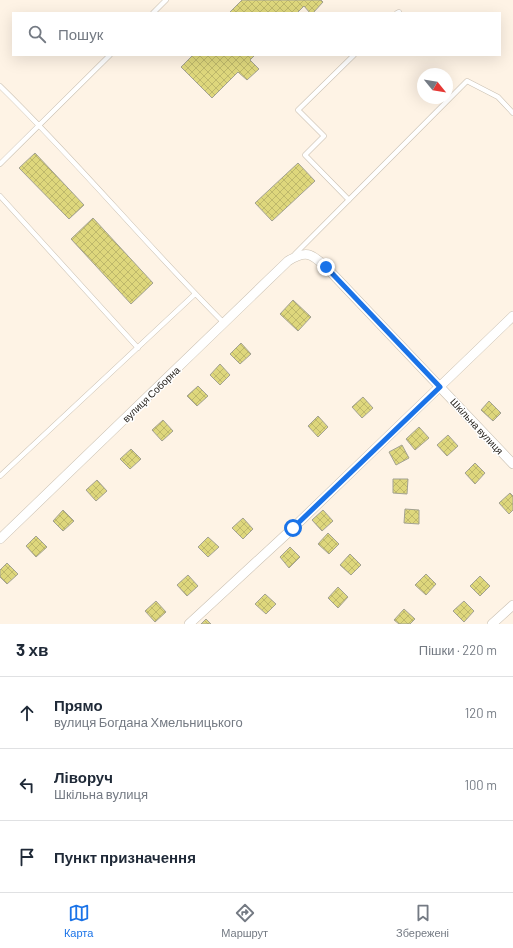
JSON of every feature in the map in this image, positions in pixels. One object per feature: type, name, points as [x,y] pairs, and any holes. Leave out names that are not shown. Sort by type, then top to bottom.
[{"type":"street","name":"вулиця Соборна","points":[[0,539],[288,261],[297,255],[306,254]]},
{"type":"street","name":"Шкільна вулиця","points":[[306,254],[313,256],[326,267],[513,464]]},
{"type":"street","points":[[189,624],[293,528],[513,316]]},
{"type":"street","points":[[492,624],[513,605]]},
{"type":"lane","points":[[154,12],[166,0]]},
{"type":"lane","points":[[0,164],[109,56]]},
{"type":"lane","points":[[349,200],[306,155],[324,136],[298,110],[353,56]]},
{"type":"lane","points":[[288,261],[467,81],[498,97],[513,113]]},
{"type":"lane","points":[[0,86],[40,125],[195,294],[224,323]]},
{"type":"lane","points":[[0,196],[138,348]]},
{"type":"lane","points":[[0,476],[195,294]]},
{"type":"building","points":[[242,0],[321,0],[323,2],[314,12],[309,12],[304,6],[298,12],[230,12]]},
{"type":"building","points":[[192,56],[254,56],[250,60],[259,69],[247,80],[238,72],[212,98],[181,67]]},
{"type":"building","points":[[35,153],[84,205],[69,219],[19,168]]},
{"type":"building","points":[[298,163],[315,181],[272,221],[255,203]]},
{"type":"building","points":[[93,218],[153,283],[131,304],[71,239]]},
{"type":"building","points":[[293,300],[311,317],[298,331],[280,314]]},
{"type":"building","points":[[241,343],[251,354],[240,364],[230,354]]},
{"type":"building","points":[[220,364],[230,375],[220,385],[210,375]]},
{"type":"building","points":[[198,386],[208,396],[197,406],[187,396]]},
{"type":"building","points":[[363,397],[373,408],[362,418],[352,407]]},
{"type":"building","points":[[489,401],[501,413],[493,421],[481,410]]},
{"type":"building","points":[[318,416],[328,427],[318,437],[308,426]]},
{"type":"building","points":[[163,420],[173,431],[162,441],[152,430]]},
{"type":"building","points":[[419,427],[429,438],[415,450],[406,439]]},
{"type":"building","points":[[448,435],[458,446],[447,456],[437,445]]},
{"type":"building","points":[[402,445],[409,458],[396,465],[389,452]]},
{"type":"building","points":[[131,449],[141,459],[130,469],[120,459]]},
{"type":"building","points":[[475,463],[485,473],[475,484],[465,473]]},
{"type":"building","points":[[393,479],[408,479],[407,494],[393,493]]},
{"type":"building","points":[[97,480],[107,491],[96,501],[86,490]]},
{"type":"building","points":[[510,493],[513,496],[513,510],[509,514],[499,503]]},
{"type":"building","points":[[405,509],[419,510],[419,524],[404,523]]},
{"type":"building","points":[[63,510],[74,521],[63,531],[53,521]]},
{"type":"building","points":[[323,510],[333,521],[322,531],[312,520]]},
{"type":"building","points":[[243,518],[253,529],[243,539],[232,528]]},
{"type":"building","points":[[328,533],[339,544],[329,554],[318,544]]},
{"type":"building","points":[[36,536],[47,547],[36,557],[26,546]]},
{"type":"building","points":[[208,537],[219,547],[208,557],[198,547]]},
{"type":"building","points":[[290,547],[300,557],[289,568],[280,557]]},
{"type":"building","points":[[350,554],[361,565],[351,575],[340,565]]},
{"type":"building","points":[[7,563],[18,574],[7,584],[0,577],[0,570]]},
{"type":"building","points":[[426,574],[436,584],[426,595],[415,585]]},
{"type":"building","points":[[188,575],[198,586],[187,596],[177,585]]},
{"type":"building","points":[[480,576],[490,586],[480,596],[470,586]]},
{"type":"building","points":[[338,587],[348,597],[338,608],[328,598]]},
{"type":"building","points":[[265,594],[276,604],[266,614],[255,604]]},
{"type":"building","points":[[156,601],[166,612],[155,622],[145,611]]},
{"type":"building","points":[[464,601],[474,611],[464,622],[453,611]]},
{"type":"building","points":[[404,609],[415,619],[410,624],[399,624],[394,620]]},
{"type":"building","points":[[206,619],[211,624],[201,624]]},
{"type":"route","points":[[293,528],[440,387],[326,267]]}]
